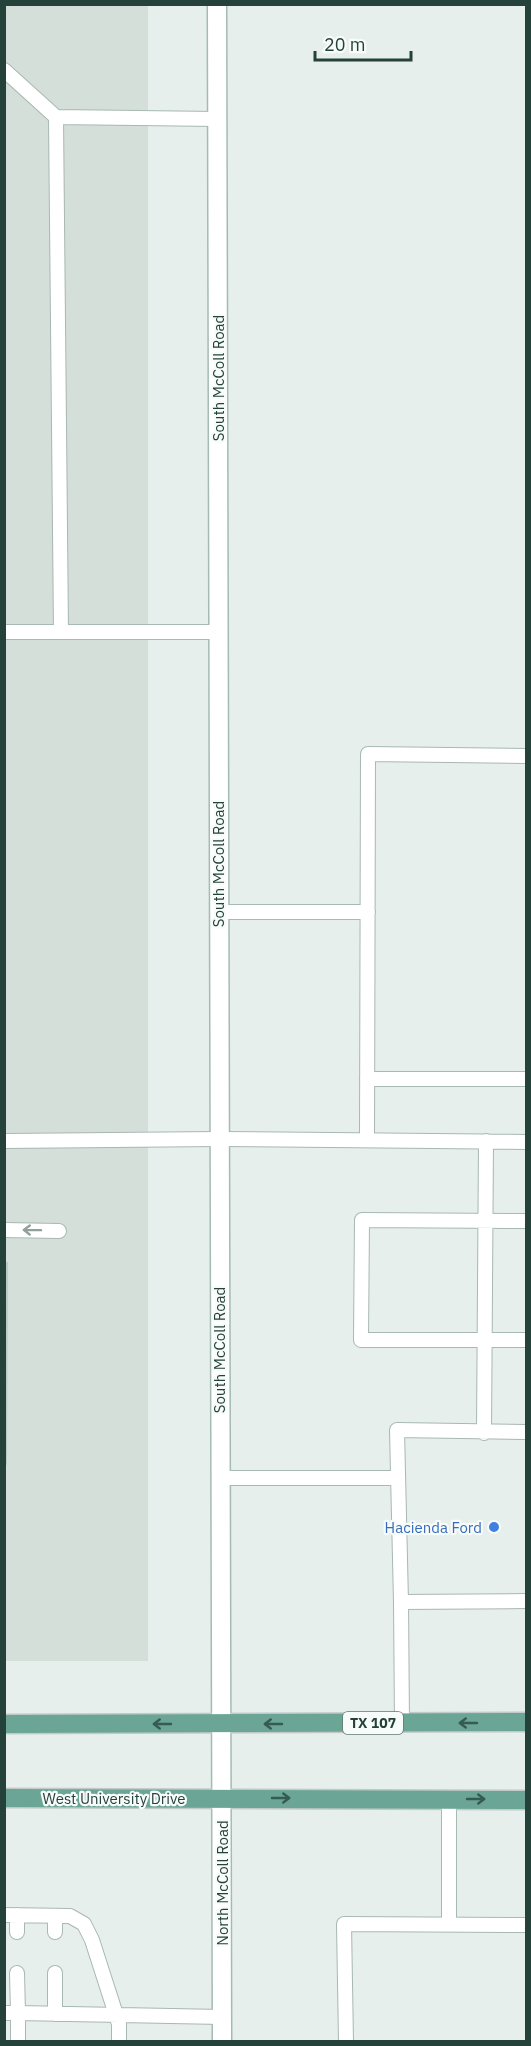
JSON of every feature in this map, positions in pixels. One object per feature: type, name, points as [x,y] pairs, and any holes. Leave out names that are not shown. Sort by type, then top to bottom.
[{"type":"main road","name":"South McColl Road","points":[[217,4],[220,1724]]},
{"type":"main road","name":"TX 107","points":[[4,1724],[526,1722]]},
{"type":"main road","name":"North McColl Road","points":[[220,1724],[223,1798],[222,2042]]},
{"type":"main road","name":"West University Drive","points":[[4,1798],[526,1800]]},
{"type":"lane","points":[[4,70],[56,117],[217,119]]},
{"type":"lane","points":[[56,117],[61,632]]},
{"type":"lane","points":[[4,632],[218,632]]},
{"type":"lane","points":[[367,1140],[368,754],[526,756]]},
{"type":"lane","points":[[218,912],[368,912]]},
{"type":"lane","points":[[367,1079],[526,1079]]},
{"type":"lane","points":[[4,1141],[219,1139],[526,1142]]},
{"type":"lane","points":[[484,1433],[486,1141]]},
{"type":"lane","points":[[526,1221],[362,1220],[361,1328],[361,1340],[526,1340]]},
{"type":"lane","points":[[4,1230],[59,1231]]},
{"type":"lane","points":[[402,1723],[397,1430],[526,1432]]},
{"type":"lane","points":[[220,1478],[398,1478]]},
{"type":"lane","points":[[401,1602],[526,1601]]},
{"type":"lane","points":[[449,1799],[449,1923]]},
{"type":"lane","points":[[17,1932],[10,1915],[70,1916],[84,1924],[92,1940],[119,2024],[119,2042]]},
{"type":"lane","points":[[55,1916],[56,1932]]},
{"type":"lane","points":[[346,2042],[344,1924],[526,1924]]},
{"type":"lane","points":[[17,1972],[11,2013],[18,2042]]},
{"type":"lane","points":[[55,1973],[55,2014]]},
{"type":"lane","points":[[11,2013],[222,2017]]},
{"type":"shaded area","points":[[4,5],[148,5],[148,1661],[5,1661]]},
{"type":"building","points":[[4,1262],[8,1262],[7,1463],[5,1470]]},
{"type":"place","name":"Hacienda Ford","points":[[494,1527]]}]
